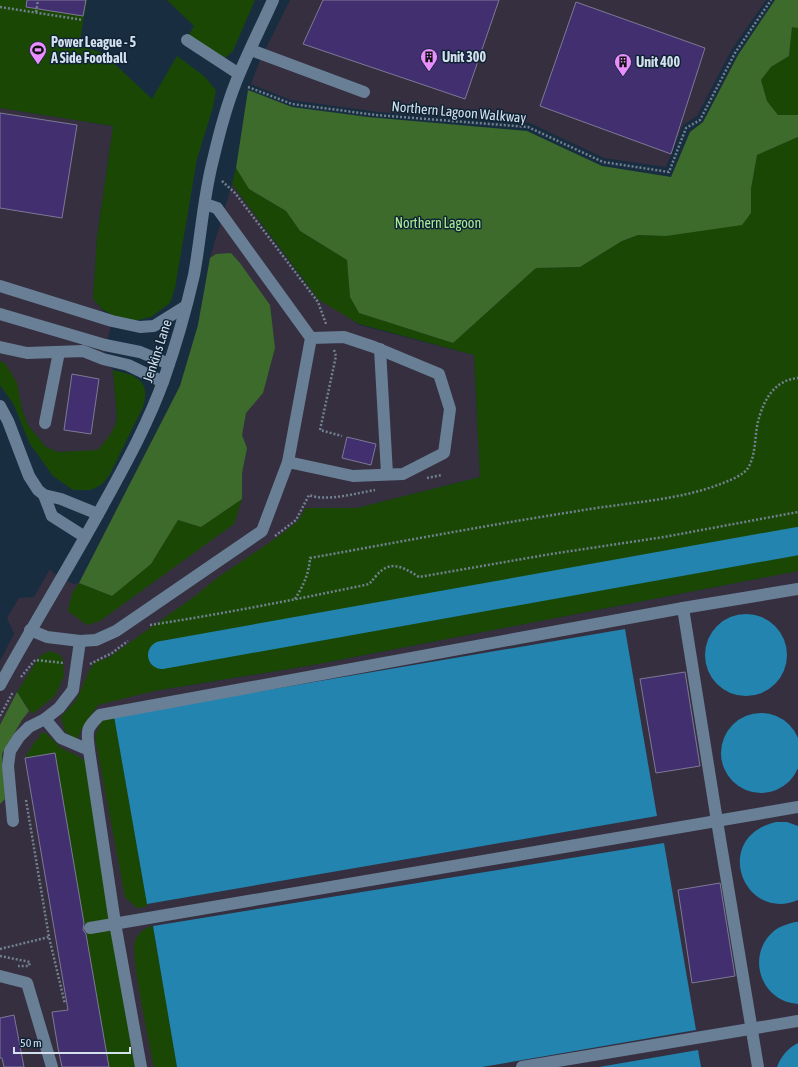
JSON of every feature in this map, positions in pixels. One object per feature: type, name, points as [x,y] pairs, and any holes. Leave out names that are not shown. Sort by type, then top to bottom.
[{"type":"street","name":"Jenkins Lane","points":[[0,685],[30,630],[62,578],[132,454],[163,382],[179,335],[194,274],[212,163],[223,121],[239,74],[273,0]]},
{"type":"street","points":[[187,40],[239,74]]},
{"type":"street","points":[[251,50],[364,92]]},
{"type":"street","points":[[30,630],[47,636],[80,641],[96,640],[116,631],[262,531],[288,462],[311,338],[217,208],[205,204]]},
{"type":"street","points":[[0,286],[112,321],[140,327],[154,326],[186,306]]},
{"type":"street","points":[[0,314],[105,345],[140,352],[169,364]]},
{"type":"street","points":[[288,462],[353,476],[403,474],[444,453],[450,409],[439,374],[380,349],[344,337],[311,338]]},
{"type":"street","points":[[0,347],[27,353],[83,351],[103,359],[128,365],[163,382]]},
{"type":"street","points":[[380,349],[387,474]]},
{"type":"street","points":[[45,423],[59,352]]},
{"type":"street","points":[[0,406],[8,421],[29,476],[38,490],[44,495],[61,499],[98,514]]},
{"type":"street","points":[[44,495],[52,516],[85,537]]},
{"type":"street","points":[[141,1067],[115,923],[89,750],[88,734],[90,725],[100,715],[683,608],[798,589]]},
{"type":"street","points":[[683,608],[758,1067]]},
{"type":"street","points":[[13,821],[8,766],[10,751],[19,737],[29,728],[45,719],[59,708],[72,690],[80,641]]},
{"type":"street","points":[[45,719],[60,738],[89,750]]},
{"type":"street","points":[[90,928],[798,807]]},
{"type":"street","points":[[0,976],[27,983],[52,1067]]},
{"type":"street","points":[[522,1067],[798,1021]]},
{"type":"path","points":[[36,12],[38,0]]},
{"type":"path","name":"Northern Lagoon Walkway","points":[[256,89],[292,104],[376,115],[528,127],[603,162],[669,172],[686,128],[700,120],[735,53],[772,0]]},
{"type":"path","points":[[0,7],[83,20]]},
{"type":"path","points":[[295,599],[309,570],[310,558],[572,512],[684,495],[727,481],[748,469],[752,458],[759,418],[766,400],[775,387],[789,379],[798,378]]},
{"type":"path","points":[[143,626],[295,599],[369,584],[381,571],[395,565],[419,577],[551,554],[664,537],[798,512]]},
{"type":"path","points":[[26,800],[49,937],[65,1004]]},
{"type":"path","points":[[0,949],[49,937]]},
{"type":"path","points":[[0,956],[30,962],[29,966],[15,966]]},
{"type":"shaded area","points":[[290,0],[766,0],[732,49],[697,116],[683,125],[666,167],[604,158],[530,123],[379,112],[291,100],[251,84],[260,60]]},
{"type":"shaded area","points":[[0,108],[113,126],[97,237],[93,299],[112,321],[103,359],[113,370],[117,418],[114,430],[98,451],[58,452],[46,447],[28,425],[5,363],[0,361]]},
{"type":"shaded area","points":[[232,184],[307,285],[359,325],[474,355],[480,477],[357,508],[313,508],[154,691],[313,665],[798,571],[798,1067],[0,1067],[0,661],[14,634],[7,618],[19,598],[34,597],[50,569],[53,573],[73,584],[79,583],[180,386],[198,325],[210,258]]},
{"type":"green space","points":[[0,0],[87,0],[79,46],[103,53],[152,99],[177,56],[204,76],[216,90],[213,107],[197,159],[175,288],[170,303],[151,317],[134,321],[116,317],[102,309],[93,299],[97,237],[113,126],[0,108]]},
{"type":"green space","points":[[167,0],[255,0],[233,51],[225,58],[189,35],[194,26]]},
{"type":"green space","name":"Northern Lagoon","points":[[775,0],[798,0],[798,28],[792,27],[789,56],[771,67],[761,80],[767,101],[778,115],[798,115],[798,137],[757,155],[751,189],[751,213],[742,225],[666,236],[638,235],[622,241],[580,267],[536,268],[453,343],[359,313],[350,297],[347,260],[300,231],[286,211],[249,189],[236,168],[248,90],[292,107],[368,117],[527,131],[602,166],[671,177],[690,132],[703,122],[738,55]]},
{"type":"green space","points":[[792,26],[798,28],[798,115],[778,115],[767,101],[761,80],[771,67],[789,56]]},
{"type":"green space","points":[[798,137],[798,571],[313,665],[154,691],[98,705],[81,730],[77,741],[65,731],[61,717],[77,699],[89,671],[95,662],[108,658],[195,596],[217,578],[282,534],[298,521],[306,508],[357,508],[480,477],[474,355],[359,324],[319,300],[232,184],[236,168],[249,189],[286,211],[300,231],[347,260],[350,297],[359,313],[453,343],[536,268],[580,267],[622,241],[638,235],[666,236],[751,213],[751,189],[757,155]]},
{"type":"green space","points":[[231,253],[240,263],[270,305],[275,348],[263,393],[246,413],[242,435],[247,448],[242,473],[242,499],[201,527],[178,520],[151,564],[112,596],[79,583],[180,386],[198,325],[210,258],[216,254]]},
{"type":"green space","points":[[0,361],[5,363],[17,383],[22,409],[28,425],[46,447],[58,452],[98,450],[110,435],[117,418],[113,370],[128,374],[140,380],[145,391],[143,407],[109,476],[101,485],[91,490],[73,490],[53,476],[30,444],[14,405],[0,385]]},
{"type":"green space","points":[[242,499],[234,524],[100,621],[87,625],[68,611],[72,593],[79,583],[112,596],[151,564],[178,520],[201,527]]},
{"type":"green space","points":[[49,651],[59,654],[63,659],[64,676],[55,696],[32,714],[17,692],[40,656]]},
{"type":"green space","points":[[17,692],[29,711],[2,754],[5,799],[0,804],[0,725]]},
{"type":"green space","points":[[114,716],[147,904],[146,907],[137,908],[125,897],[95,737],[101,722]]},
{"type":"green space","points":[[40,733],[46,733],[61,748],[78,756],[86,762],[138,1067],[109,1067],[55,753],[25,758],[35,741],[40,737]]},
{"type":"green space","points":[[153,926],[177,1067],[154,1067],[141,1001],[135,963],[135,941],[142,931]]},
{"type":"water","points":[[746,614],[762,617],[775,626],[784,639],[787,655],[784,671],[775,684],[762,693],[746,696],[730,693],[717,684],[708,671],[705,655],[708,639],[717,626],[730,617]]},
{"type":"water","points":[[625,629],[657,816],[147,904],[114,716]]},
{"type":"water","points":[[753,713],[769,713],[790,724],[801,745],[801,761],[790,782],[769,793],[753,793],[739,787],[732,782],[727,775],[721,761],[721,745],[727,731],[732,724],[739,719]]},
{"type":"water","points":[[776,822],[787,822],[798,826],[798,900],[779,904],[762,900],[750,889],[742,875],[740,859],[744,844],[756,831]]},
{"type":"water","points":[[664,843],[696,1030],[482,1067],[177,1067],[153,926]]},
{"type":"water","points":[[798,922],[798,1004],[785,1001],[774,995],[766,986],[761,975],[759,963],[761,951],[766,940],[775,930]]},
{"type":"water","points":[[798,1043],[798,1067],[777,1067],[785,1053]]},
{"type":"water","points":[[698,1050],[701,1067],[599,1067]]},
{"type":"building","points":[[27,0],[86,0],[83,16],[26,7]]},
{"type":"building","name":"Unit 300","points":[[323,0],[499,0],[465,99],[303,44]]},
{"type":"building","name":"Unit 400","points":[[576,2],[705,48],[671,154],[540,106]]},
{"type":"building","points":[[0,113],[77,125],[62,218],[0,208]]},
{"type":"building","points":[[72,374],[99,379],[91,434],[64,430]]},
{"type":"building","points":[[347,437],[376,444],[371,465],[342,458]]},
{"type":"building","points":[[685,672],[700,766],[656,773],[640,679]]},
{"type":"building","points":[[55,753],[84,923],[83,930],[86,934],[109,1067],[62,1067],[58,1048],[52,1012],[68,1010],[25,758]]},
{"type":"building","points":[[720,883],[735,976],[692,983],[678,890]]},
{"type":"building","points":[[14,1015],[24,1067],[4,1067],[2,1058],[0,1058],[0,1018]]},
{"type":"waterway","points":[[162,655],[798,541]]},
{"type":"place","name":"Power League - 5 A Side Football","points":[[38,65]]},
{"type":"place","name":"Unit 300","points":[[429,72]]},
{"type":"place","name":"Unit 400","points":[[623,77]]}]
